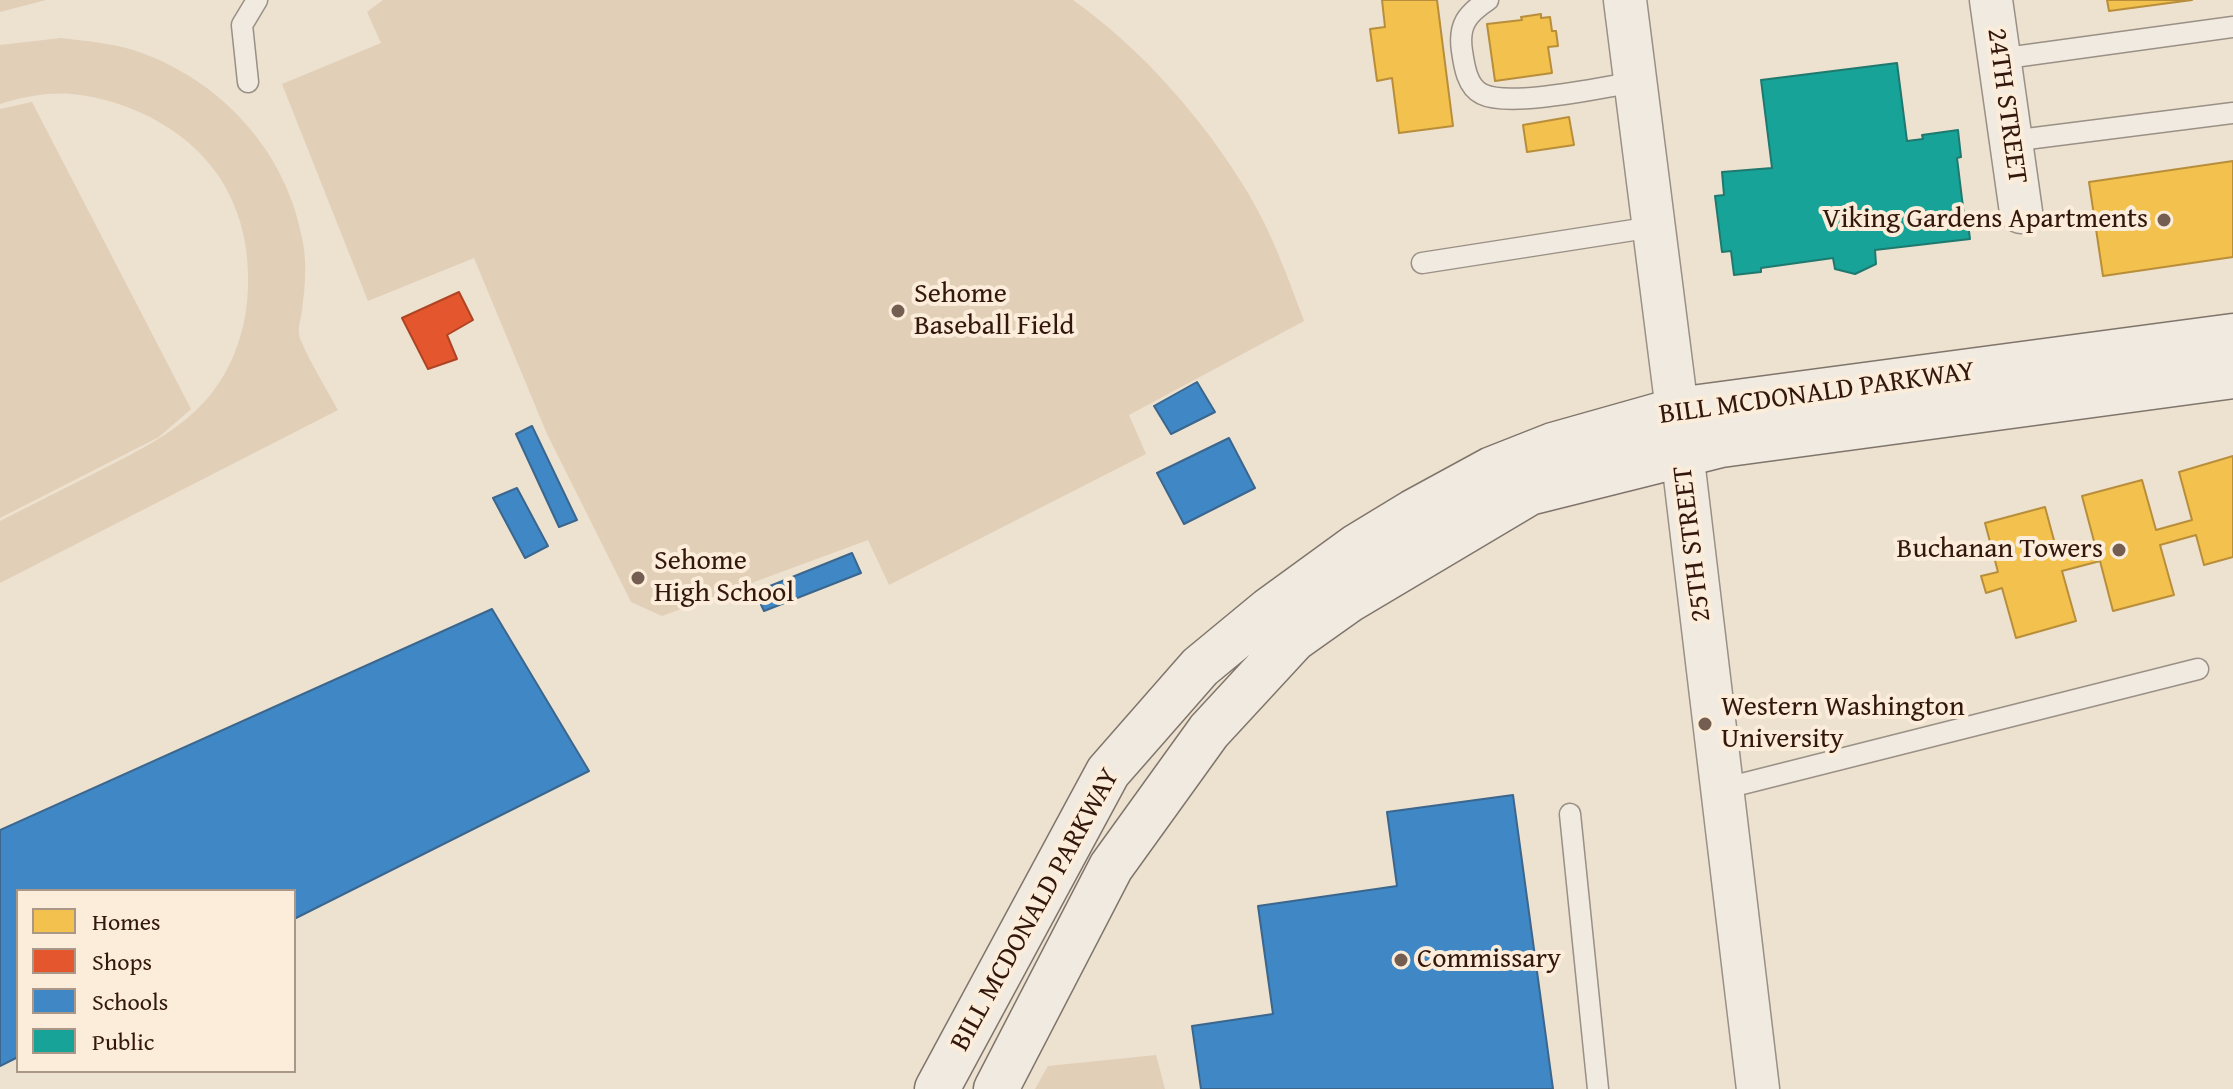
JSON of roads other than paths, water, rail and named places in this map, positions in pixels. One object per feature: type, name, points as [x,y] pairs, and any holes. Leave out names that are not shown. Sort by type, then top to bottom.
[{"type":"main road","name":"BILL MCDONALD PARKWAY","points":[[937,1089],[1108,772],[1200,667],[1269,610],[1357,546],[1413,512],[1492,469],[1553,445],[1677,410],[2233,336]]},
{"type":"main road","name":"BILL MCDONALD PARKWAY","points":[[996,1089],[1111,867],[1209,731],[1294,639],[1349,600],[1529,493],[1721,445],[2233,376]]},
{"type":"street","name":"25TH STREET","points":[[1625,0],[1683,455],[1758,1089]]},
{"type":"street","name":"24TH STREET","points":[[1991,0],[2021,212]]},
{"type":"lane","points":[[248,82],[242,25],[257,0]]},
{"type":"lane","points":[[1488,0],[1469,12],[1459,36],[1465,73],[1479,93],[1502,99],[1549,96],[1636,82]]},
{"type":"lane","points":[[1999,59],[2233,27]]},
{"type":"lane","points":[[2011,141],[2233,113]]},
{"type":"lane","points":[[1422,263],[1653,227]]},
{"type":"lane","points":[[1722,789],[2198,669]]},
{"type":"lane","points":[[1570,814],[1598,1089]]},
{"type":"place","name":"Viking Gardens Apartments","points":[[2164,220]]},
{"type":"place","name":"Sehome Baseball Field","points":[[898,311]]},
{"type":"place","name":"Buchanan Towers","points":[[2119,550]]},
{"type":"place","name":"Sehome High School","points":[[638,578]]},
{"type":"place","name":"Western Washington University","points":[[1705,724]]},
{"type":"place","name":"Commissary","points":[[1401,960]]}]
